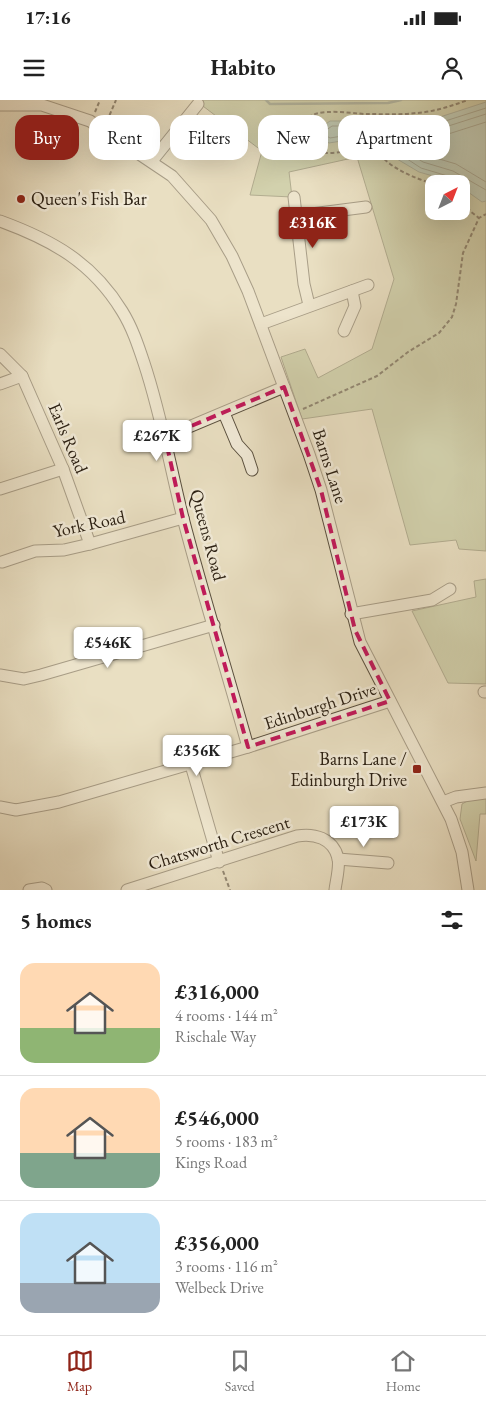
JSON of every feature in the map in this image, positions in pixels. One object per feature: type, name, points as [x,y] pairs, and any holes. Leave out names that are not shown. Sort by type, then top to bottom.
[{"type":"street","points":[[152,161],[198,104]]},
{"type":"street","name":"Barns Lane","points":[[0,105],[42,105],[62,110],[89,121]]},
{"type":"street","name":"Barns Lane","points":[[152,161],[186,190],[211,220],[241,274],[294,412],[321,490],[351,614],[360,642],[451,819],[462,852],[468,890]]},
{"type":"street","points":[[294,197],[308,305]]},
{"type":"street","points":[[343,198],[346,210]]},
{"type":"street","points":[[296,216],[366,207]]},
{"type":"street","name":"Queens Road","points":[[0,221],[35,233],[57,245],[79,261],[102,284],[122,311],[135,337],[165,436],[183,518],[248,748]]},
{"type":"street","points":[[260,324],[308,305],[368,285]]},
{"type":"street","points":[[344,331],[355,306],[352,291]]},
{"type":"street","name":"Earls Road","points":[[0,354],[22,376],[63,469],[90,544]]},
{"type":"street","points":[[0,384],[22,376]]},
{"type":"street","points":[[165,436],[284,387]]},
{"type":"street","points":[[224,413],[237,444],[247,455],[252,470]]},
{"type":"street","points":[[0,489],[63,469]]},
{"type":"street","name":"York Road","points":[[2,562],[35,551],[64,550],[90,544],[183,518]]},
{"type":"street","points":[[351,614],[432,600],[450,589]]},
{"type":"street","points":[[0,675],[24,679],[214,625]]},
{"type":"street","name":"Edinburgh Drive","points":[[0,807],[16,810],[33,808],[248,748],[390,701]]},
{"type":"street","points":[[191,765],[219,862]]},
{"type":"street","points":[[443,802],[456,797],[486,793]]},
{"type":"street","name":"Chatsworth Crescent","points":[[128,890],[297,836],[312,834],[325,839],[338,859]]},
{"type":"street","points":[[335,890],[338,859],[388,863]]},
{"type":"street","points":[[29,890],[42,888],[46,890]]},
{"type":"path","points":[[93,115],[100,100]]},
{"type":"path","points":[[110,115],[116,100]]},
{"type":"path","points":[[425,181],[406,174],[379,156],[373,148],[367,147],[323,154],[316,151],[305,140],[303,131],[305,123],[316,115],[331,110],[363,114],[413,114],[431,112],[468,100]]},
{"type":"path","points":[[470,211],[480,218]]},
{"type":"path","points":[[294,412],[320,403],[377,376],[408,352],[439,333],[452,317],[464,253],[480,218],[486,214]]},
{"type":"path","points":[[219,862],[230,890]]},
{"type":"highlighted area","points":[[284,387],[321,490],[355,630],[390,701],[248,747],[183,518],[165,437]]},
{"type":"shaded area","points":[[195,100],[486,100],[486,551],[459,549],[456,540],[410,545],[372,409],[302,419],[281,357],[305,349],[318,378],[372,349],[394,279],[358,160],[450,160],[450,115],[338,115],[338,160],[343,160],[289,172],[292,197],[250,195],[260,160],[328,160],[328,115],[258,115],[258,148],[248,140],[248,115],[215,115]]},
{"type":"shaded area","points":[[486,579],[486,684],[448,683],[412,611],[476,597],[474,581]]},
{"type":"shaded area","points":[[473,798],[486,798],[486,814],[480,814],[476,861],[460,819],[462,804]]},
{"type":"water","points":[[486,102],[486,201],[482,202],[470,193],[470,175],[430,175],[419,172],[399,160],[450,160],[450,115],[446,115]]},
{"type":"water","points":[[338,121],[338,142],[328,142],[328,122]]},
{"type":"waterway","points":[[266,100],[270,104],[388,103],[401,100]]},
{"type":"place","name":"Queen's Fish Bar","points":[[21,199]]},
{"type":"place","name":"Barns Lane / Edinburgh Drive","points":[[417,769]]}]
